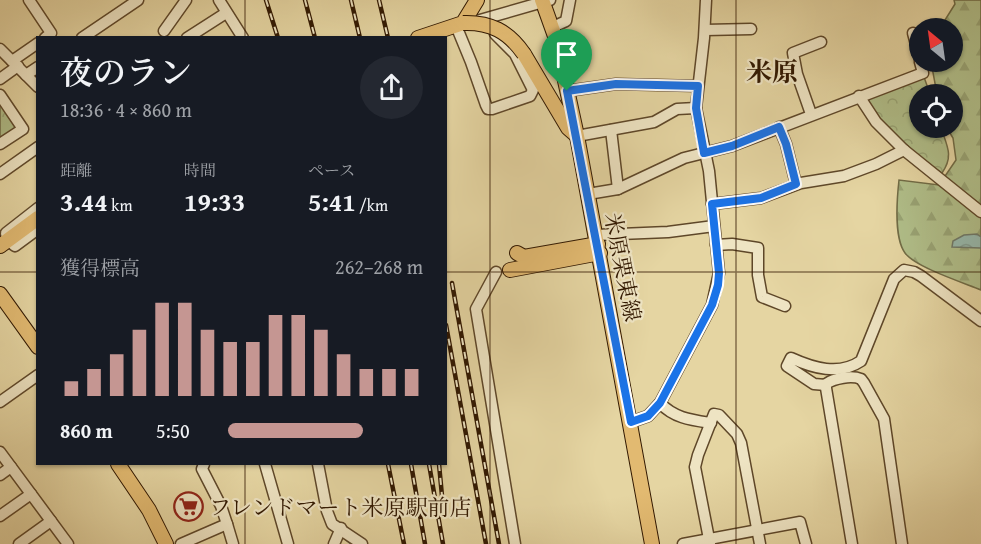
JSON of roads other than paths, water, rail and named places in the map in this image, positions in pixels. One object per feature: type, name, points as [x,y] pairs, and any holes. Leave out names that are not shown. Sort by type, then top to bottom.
[{"type":"main road","points":[[464,25],[477,0]]},
{"type":"main road","name":"米原栗東線","points":[[545,1],[564,70],[578,136],[651,544]]},
{"type":"main road","points":[[425,36],[464,25],[481,23],[497,28],[512,38],[568,128],[578,136]]},
{"type":"main road","points":[[3,243],[36,219]]},
{"type":"main road","points":[[517,253],[524,257],[598,244]]},
{"type":"main road","points":[[503,271],[598,244]]},
{"type":"main road","points":[[0,294],[36,344]]},
{"type":"main road","points":[[119,465],[149,510],[166,544]]},
{"type":"street","points":[[29,0],[51,33],[47,36]]},
{"type":"street","points":[[85,36],[138,0]]},
{"type":"street","points":[[164,31],[186,0]]},
{"type":"street","points":[[219,0],[242,36]]},
{"type":"street","points":[[553,27],[566,21],[570,0]]},
{"type":"street","points":[[631,422],[648,416],[660,403],[712,305],[719,273],[709,171],[696,108],[706,0]]},
{"type":"street","points":[[433,36],[545,1]]},
{"type":"street","points":[[190,36],[226,13]]},
{"type":"street","points":[[464,25],[501,39],[515,54],[532,85],[533,93],[530,96],[488,109],[464,25]]},
{"type":"street","points":[[705,30],[751,29]]},
{"type":"street","points":[[811,114],[797,74],[793,54],[821,42]]},
{"type":"street","points":[[0,79],[18,67],[36,45]]},
{"type":"street","points":[[0,49],[36,85]]},
{"type":"street","points":[[18,67],[36,67]]},
{"type":"street","points":[[588,194],[618,189],[684,158],[732,146],[923,72]]},
{"type":"street","points":[[567,91],[616,84],[698,86]]},
{"type":"street","points":[[0,95],[23,129],[0,144]]},
{"type":"street","points":[[859,96],[876,122],[904,150],[981,212]]},
{"type":"street","points":[[578,136],[654,122],[677,110],[696,108]]},
{"type":"street","points":[[779,127],[786,144],[796,184]]},
{"type":"street","points":[[611,130],[618,189]]},
{"type":"street","points":[[0,174],[36,148]]},
{"type":"street","points":[[712,204],[761,198],[796,184],[844,176],[904,150]]},
{"type":"street","points":[[36,210],[6,233],[3,243],[15,246],[36,230]]},
{"type":"street","points":[[598,244],[714,226]]},
{"type":"street","points":[[716,245],[732,244],[758,248],[758,275],[762,297],[785,306]]},
{"type":"street","points":[[902,544],[882,412],[864,383],[858,377],[830,381],[826,385],[814,384],[787,366],[792,358],[810,367],[821,369],[850,367],[861,361],[894,279],[904,270],[921,276],[981,321]]},
{"type":"street","points":[[503,271],[476,309],[515,544]]},
{"type":"street","points":[[0,402],[36,376]]},
{"type":"street","points":[[826,385],[852,544]]},
{"type":"street","points":[[660,403],[667,411],[679,417],[711,423]]},
{"type":"street","points":[[710,541],[695,467],[714,414],[719,414],[739,437],[760,544]]},
{"type":"street","points":[[0,452],[6,470],[48,523],[68,544]]},
{"type":"street","points":[[204,465],[202,469],[221,506],[233,544]]},
{"type":"street","points":[[265,465],[288,544]]},
{"type":"street","points":[[318,465],[327,511],[332,524],[362,544]]},
{"type":"street","points":[[0,516],[28,496]]},
{"type":"street","points":[[683,544],[710,541],[800,522],[806,544]]},
{"type":"street","points":[[19,544],[48,523]]},
{"type":"street","points":[[181,544],[227,524]]},
{"type":"street","points":[[334,544],[341,528]]},
{"type":"water","points":[[977,234],[981,237],[981,248],[952,247],[953,241],[964,235]]},
{"type":"waterway","points":[[345,539],[351,544]]},
{"type":"railway","points":[[266,0],[277,36]]},
{"type":"railway","points":[[305,0],[314,36]]},
{"type":"railway","points":[[351,0],[360,36]]},
{"type":"railway","points":[[379,0],[388,36]]},
{"type":"railway","points":[[452,283],[499,544]]},
{"type":"railway","points":[[447,330],[486,544]]},
{"type":"railway","points":[[388,465],[404,544]]},
{"type":"railway","points":[[411,465],[425,544]]},
{"type":"railway","points":[[429,465],[443,544]]},
{"type":"railway","points":[[439,465],[442,496]]},
{"type":"place","name":"フレンドマート米原駅前店","points":[[188,507]]},
{"type":"district","name":"米原","points":[[772,71]]}]
